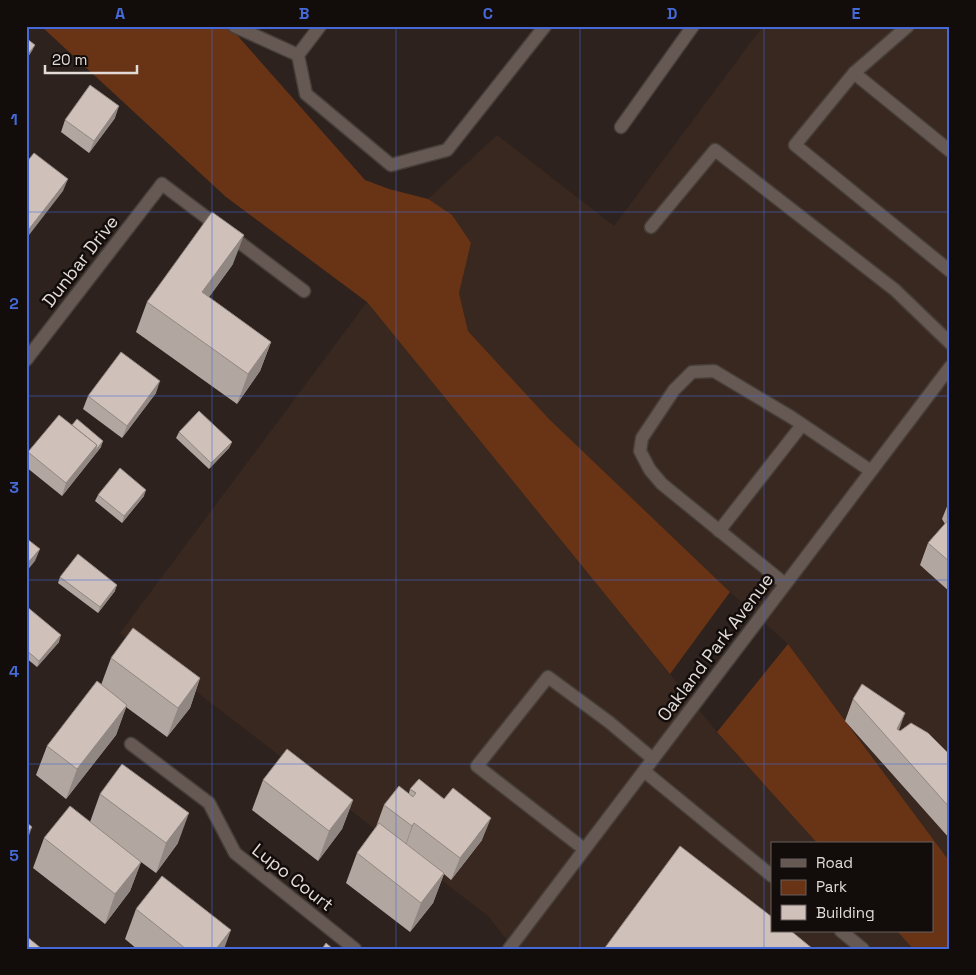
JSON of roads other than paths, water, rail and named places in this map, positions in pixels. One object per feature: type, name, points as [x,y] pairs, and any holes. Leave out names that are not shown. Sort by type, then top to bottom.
[{"type":"main road","points":[[234,26],[298,55]]},
{"type":"main road","points":[[320,26],[298,55],[306,94],[391,165],[447,150],[545,26]]},
{"type":"main road","points":[[621,127],[693,26]]},
{"type":"main road","points":[[908,26],[854,73],[795,145],[948,264]]},
{"type":"main road","points":[[854,73],[950,151]]},
{"type":"main road","points":[[651,228],[715,150],[895,290],[950,343]]},
{"type":"main road","name":"Dunbar Drive","points":[[26,360],[162,184],[304,291]]},
{"type":"main road","name":"Oakland Park Avenue","points":[[509,949],[950,367]]},
{"type":"main road","points":[[785,584],[662,484],[650,470],[640,451],[642,438],[674,390],[692,372],[714,371],[802,425],[871,471]]},
{"type":"main road","points":[[719,531],[802,425]]},
{"type":"main road","points":[[584,850],[477,766],[548,677],[653,759]]},
{"type":"main road","name":"Lupo Court","points":[[131,744],[209,803],[235,854],[355,949]]},
{"type":"main road","points":[[644,771],[771,875]]},
{"type":"main road","points":[[842,932],[863,949]]}]
